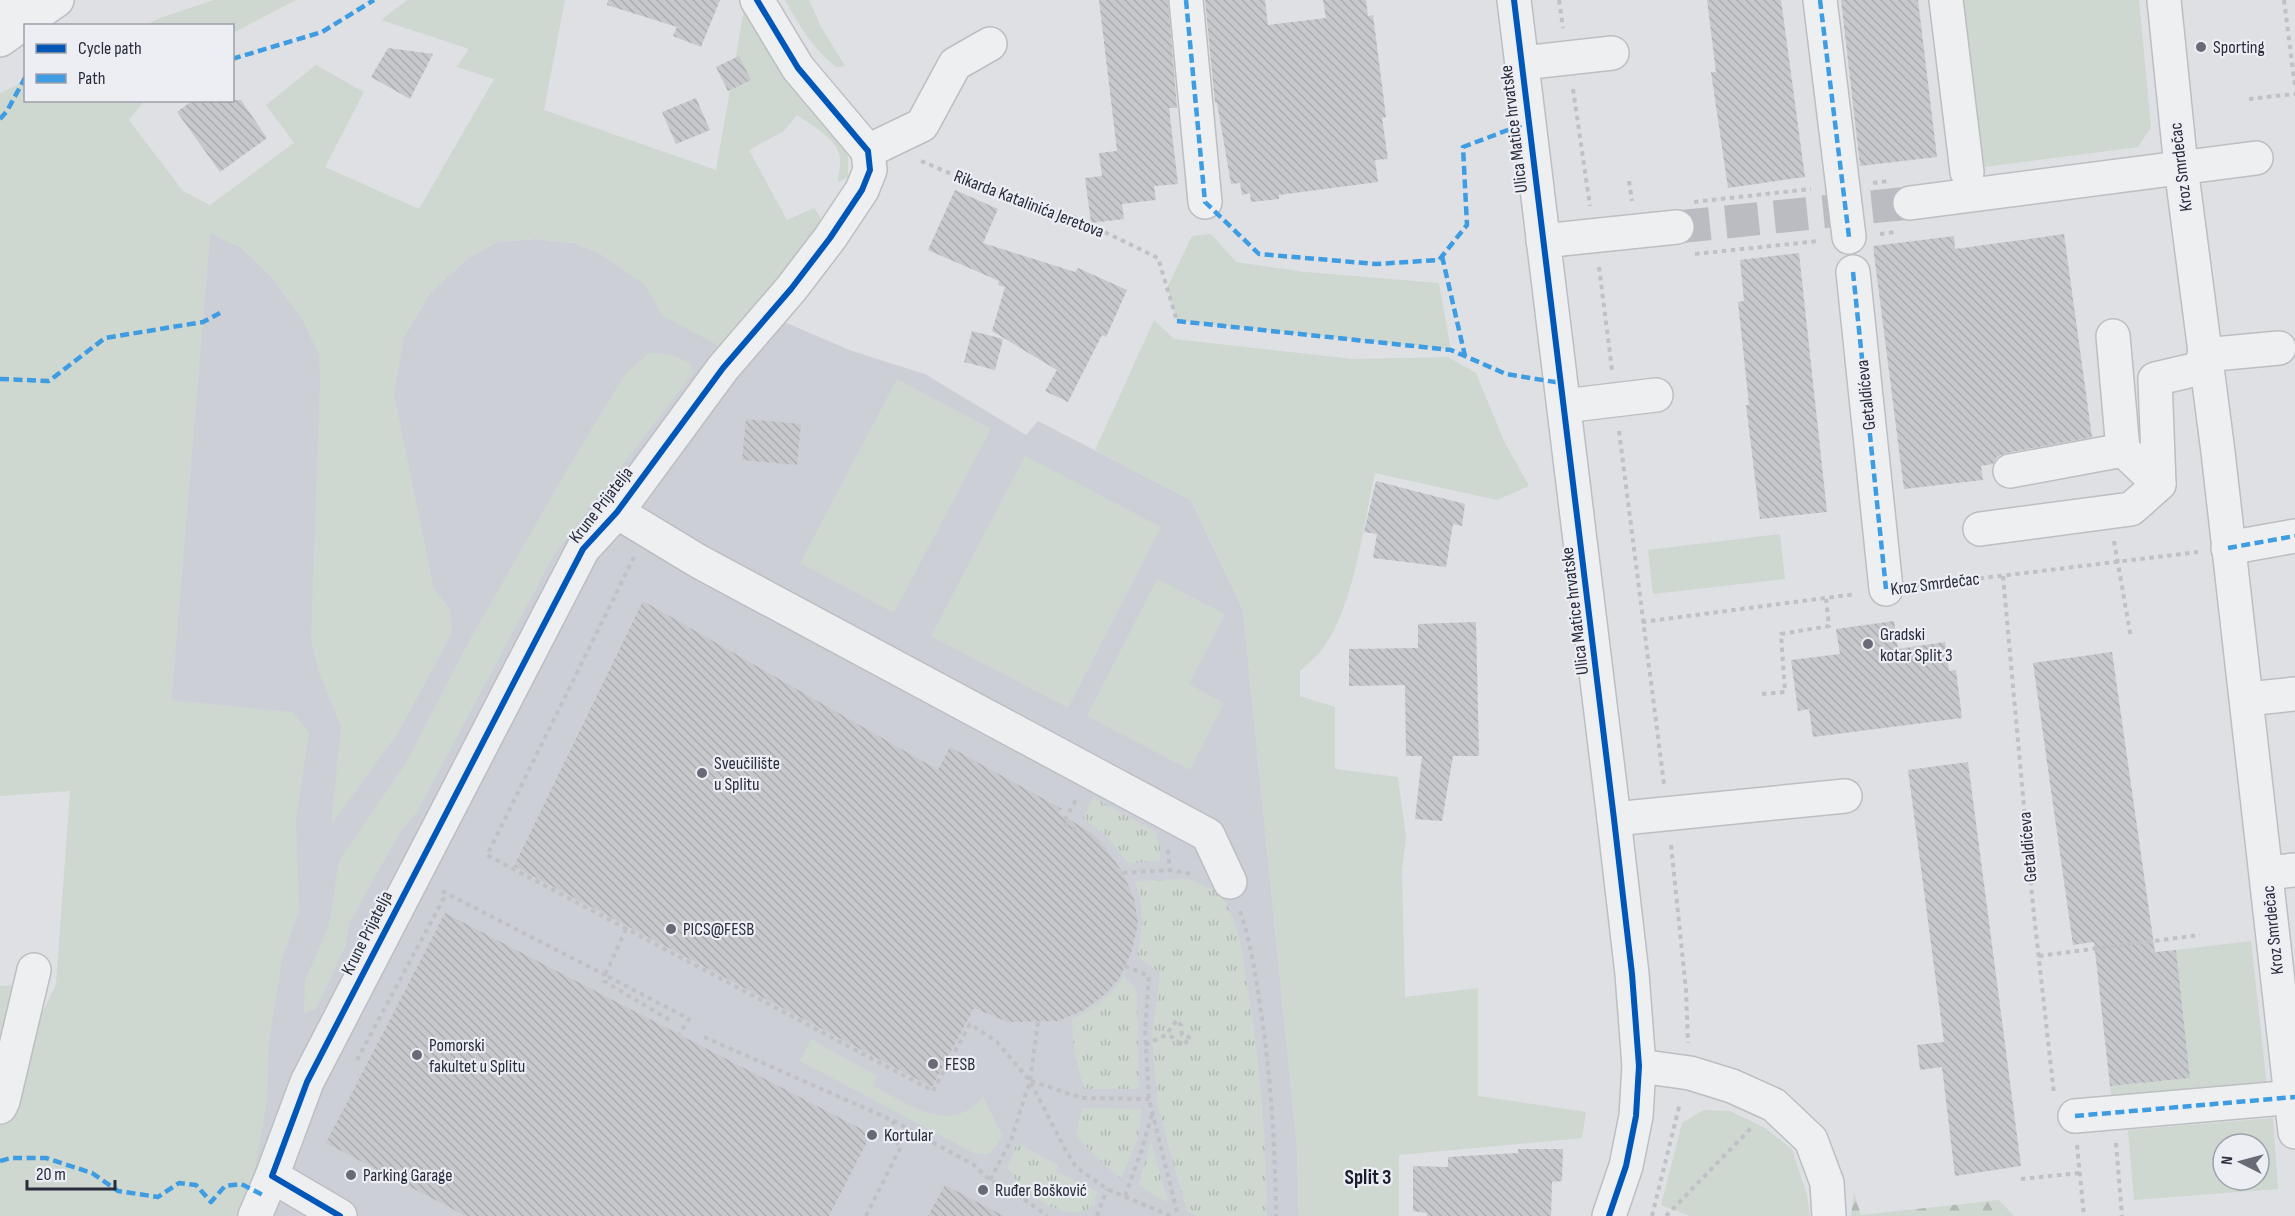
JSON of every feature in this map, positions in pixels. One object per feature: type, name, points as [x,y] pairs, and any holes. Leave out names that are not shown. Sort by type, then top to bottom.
[{"type":"street","points":[[0,9],[31,0]]},
{"type":"street","points":[[0,40],[57,0]]},
{"type":"street","points":[[757,0],[798,68],[868,151],[922,125],[955,64],[990,44]]},
{"type":"street","points":[[1186,0],[1205,202]]},
{"type":"street","name":"Ulica Matice hrvatske","points":[[1514,0],[1632,974],[1639,1066],[1636,1116],[1626,1167],[1609,1216]]},
{"type":"street","points":[[1820,0],[1835,239]]},
{"type":"street","points":[[1946,0],[1967,172]]},
{"type":"street","name":"Kroz Smrdečac","points":[[2164,0],[2181,167],[2247,699],[2281,871],[2295,1132]]},
{"type":"street","points":[[1521,63],[1612,53]]},
{"type":"street","name":"Krune Prijatelja","points":[[255,1216],[307,1082],[584,549],[617,512],[723,368],[791,289],[830,238],[862,190],[870,170],[868,151]]},
{"type":"street","points":[[1910,203],[2256,158]]},
{"type":"street","points":[[1543,241],[1677,226]]},
{"type":"street","name":"Getaldićeva","points":[[1853,272],[1886,589]]},
{"type":"street","points":[[2113,336],[2123,450],[2160,484]]},
{"type":"street","points":[[2160,484],[2155,379],[2205,361],[2279,348]]},
{"type":"street","points":[[1564,406],[1656,395]]},
{"type":"street","points":[[2010,471],[2123,450]]},
{"type":"street","points":[[1980,529],[2131,509],[2160,484]]},
{"type":"street","points":[[617,512],[698,561],[1208,835],[1230,882]]},
{"type":"street","points":[[2228,548],[2295,536]]},
{"type":"street","points":[[2247,699],[2295,694]]},
{"type":"street","points":[[1614,819],[1845,796]]},
{"type":"street","points":[[0,1107],[34,970]]},
{"type":"street","points":[[1639,1066],[1690,1073],[1732,1086],[1774,1105],[1811,1140],[1827,1183],[1829,1216]]},
{"type":"street","points":[[2064,1105],[2114,1112],[2293,1097]]},
{"type":"street","points":[[272,1176],[340,1216]]},
{"type":"path","points":[[1559,0],[1594,234],[1668,814],[1686,990],[1690,1073],[1677,1111],[1652,1216]]},
{"type":"path","points":[[2284,0],[2295,86]]},
{"type":"path","points":[[2249,99],[2295,94]]},
{"type":"path","points":[[1629,181],[1633,208]]},
{"type":"path","points":[[1759,195],[1813,189]]},
{"type":"path","points":[[1767,246],[1835,239]]},
{"type":"path","points":[[2109,511],[2116,562],[2131,638]]},
{"type":"path","points":[[628,551],[644,558]]},
{"type":"path","points":[[636,554],[487,855],[933,1091],[968,1023],[997,1042],[1030,1081],[1076,1167],[1107,1189],[1171,1216]]},
{"type":"path","points":[[1762,694],[1785,692],[1780,634],[1830,626],[1826,599]]},
{"type":"path","points":[[1076,830],[1062,823],[1080,793]]},
{"type":"path","points":[[1167,846],[1170,870]]},
{"type":"path","points":[[1123,873],[1170,870],[1230,882],[1251,942],[1266,1043],[1275,1140],[1276,1216]]},
{"type":"path","points":[[440,890],[689,1019],[679,1034]]},
{"type":"path","points":[[356,1063],[446,894]]},
{"type":"path","points":[[626,929],[604,981],[671,1021]]},
{"type":"path","points":[[2039,956],[2200,935]]},
{"type":"path","points":[[1125,966],[1149,976],[1144,1031],[1149,1099],[1178,1216]]},
{"type":"path","points":[[1146,1045],[1166,1035],[1177,1020],[1181,1025],[1182,1035],[1191,1038],[1183,1045],[1172,1036],[1166,1035]]},
{"type":"path","points":[[990,1180],[1011,1140],[1030,1081],[1038,1022]]},
{"type":"path","points":[[704,1037],[894,1121],[974,1165],[990,1180],[1024,1199],[1047,1216]]},
{"type":"path","points":[[1030,1081],[1082,1098],[1149,1099]]},
{"type":"path","points":[[1667,1216],[1774,1105]]},
{"type":"path","points":[[2114,1112],[2122,1216]]},
{"type":"path","points":[[1125,1196],[1152,1114]]},
{"type":"path","points":[[866,1216],[901,1146],[887,1135],[894,1121]]},
{"type":"path","points":[[2021,1179],[2080,1173]]},
{"type":"path","points":[[1097,1216],[1107,1189]]},
{"type":"shaded area","name":"Sveučilište u Splitu","points":[[210,232],[242,248],[270,275],[301,317],[404,337],[430,293],[468,258],[497,242],[535,239],[574,243],[601,254],[646,285],[663,316],[756,310],[852,351],[925,374],[1026,435],[1038,421],[1191,500],[1243,610],[1297,1147],[1299,1216],[0,1216],[0,1144],[171,701]]},
{"type":"green space","points":[[214,0],[296,0],[234,32],[234,24],[147,24]]},
{"type":"green space","points":[[407,0],[565,0],[544,110],[716,170],[745,4],[843,142],[848,157],[848,177],[838,182],[840,158],[838,151],[823,133],[797,115],[784,131],[749,150],[787,220],[814,208],[823,228],[723,348],[663,316],[645,285],[601,254],[574,243],[535,239],[497,242],[468,258],[430,293],[404,337],[394,394],[434,589],[450,609],[452,633],[398,733],[331,825],[341,727],[319,673],[311,639],[319,355],[301,317],[270,275],[242,248],[210,233],[171,700],[292,712],[309,732],[296,820],[299,911],[282,959],[269,1042],[267,1101],[254,1176],[236,1216],[0,1216],[0,1119],[33,1032],[56,984],[70,791],[0,796],[0,93],[24,81],[24,102],[143,102],[129,120],[183,191],[210,205],[294,143],[266,105],[316,65],[364,92],[325,167],[419,209],[494,79],[457,67],[469,49],[381,20]]},
{"type":"green space","points":[[785,0],[809,0],[821,27],[845,66],[836,67],[820,52],[801,27]]},
{"type":"green space","points":[[1962,0],[2139,0],[2151,127],[2138,147],[1984,167]]},
{"type":"green space","points":[[1211,234],[1236,262],[1305,272],[1439,283],[1451,350],[1177,321],[1167,288],[1192,236]]},
{"type":"green space","points":[[1154,320],[1174,339],[1353,359],[1448,357],[1476,373],[1504,441],[1529,486],[1497,500],[1375,473],[1356,567],[1341,614],[1332,635],[1320,652],[1300,671],[1300,696],[1335,707],[1335,769],[1398,777],[1406,838],[1402,870],[1405,997],[1478,988],[1478,1096],[1586,1112],[1582,1138],[1399,1155],[1399,1216],[1299,1216],[1297,1147],[1243,610],[1191,500],[1095,450]]},
{"type":"green space","points":[[649,353],[672,355],[690,363],[693,373],[554,555],[417,812],[400,832],[350,922],[345,947],[316,1009],[304,1013],[305,980],[329,926],[339,861],[407,761],[467,645],[565,473],[625,374]]},
{"type":"green space","points":[[897,379],[991,429],[894,613],[800,563]]},
{"type":"green space","points":[[1025,456],[1161,527],[1068,708],[931,636]]},
{"type":"green space","points":[[1780,534],[1785,579],[1653,594],[1648,550]]},
{"type":"green space","points":[[1157,579],[1225,614],[1189,684],[1224,703],[1190,770],[1087,716]]},
{"type":"green space","points":[[1093,797],[1156,832],[1160,861],[1130,863],[1126,861],[1107,836],[1083,818]]},
{"type":"green space","points":[[1187,879],[1220,892],[1233,919],[1241,945],[1260,1082],[1267,1216],[1197,1216],[1187,1211],[1158,1108],[1152,1037],[1160,973],[1137,956],[1142,918],[1135,881]]},
{"type":"green space","points":[[2251,941],[2267,1087],[2112,1099],[2110,1086],[2190,1078],[2176,950]]},
{"type":"green space","points":[[1124,976],[1137,990],[1139,1089],[1084,1089],[1074,1050],[1072,1019],[1101,1002]]},
{"type":"green space","points":[[17,985],[0,1075],[0,986]]},
{"type":"green space","points":[[811,1039],[877,1076],[873,1086],[915,1108],[943,1116],[957,1114],[970,1109],[983,1097],[1002,1135],[997,1145],[989,1154],[976,1154],[800,1061]]},
{"type":"green space","points":[[1082,1108],[1142,1109],[1138,1139],[1121,1178],[1097,1158],[1076,1135]]},
{"type":"green space","points":[[1704,1110],[1730,1111],[1765,1128],[1792,1149],[1807,1195],[1810,1216],[1690,1216],[1661,1205],[1682,1123]]},
{"type":"green space","points":[[2273,1118],[2278,1189],[2271,1190],[2271,1132],[2211,1132],[2211,1192],[2239,1192],[2134,1200],[2128,1130]]},
{"type":"green space","points":[[1151,1141],[1168,1202],[1154,1196],[1139,1184]]},
{"type":"green space","points":[[1017,1143],[1058,1165],[1056,1171],[1097,1192],[1094,1205],[1083,1211],[1071,1212],[1049,1206],[1038,1200],[1020,1184],[1008,1167]]},
{"type":"green space","points":[[1854,1193],[1861,1215],[1999,1200],[2014,1216],[1851,1216]]},
{"type":"building","points":[[608,0],[720,0],[701,47],[673,36],[677,27],[607,5]]},
{"type":"building","points":[[1099,0],[1168,0],[1177,108],[1169,108],[1178,184],[1154,186],[1156,200],[1122,204],[1124,219],[1091,223],[1085,178],[1102,176],[1099,153],[1117,151]]},
{"type":"building","points":[[1205,0],[1265,0],[1268,25],[1326,18],[1323,0],[1366,0],[1368,16],[1373,15],[1386,117],[1382,118],[1388,159],[1375,160],[1378,182],[1279,195],[1279,199],[1251,202],[1250,193],[1242,195],[1240,183],[1231,184],[1217,103],[1215,103]]},
{"type":"building","points":[[1707,0],[1781,0],[1805,177],[1728,188],[1711,72],[1716,72]]},
{"type":"building","points":[[1841,0],[1918,0],[1937,157],[1860,166]]},
{"type":"building","points":[[388,48],[433,54],[410,99],[371,77]]},
{"type":"building","points":[[739,56],[751,80],[728,91],[716,67]]},
{"type":"building","points":[[696,98],[710,130],[676,144],[662,112]]},
{"type":"building","points":[[241,100],[267,138],[220,172],[177,112],[190,102]]},
{"type":"building","points":[[955,190],[998,209],[983,243],[1075,272],[1078,268],[1127,290],[1106,337],[1102,335],[1068,402],[1045,391],[1057,370],[992,331],[1005,287],[998,285],[999,281],[928,250]]},
{"type":"building","points":[[2064,234],[2092,437],[2006,453],[1997,457],[1993,464],[1981,466],[1983,480],[1904,489],[1873,246],[1954,236],[1955,249]]},
{"type":"building","points":[[1799,253],[1827,512],[1760,519],[1746,405],[1749,405],[1738,302],[1744,301],[1740,260]]},
{"type":"building","points":[[972,331],[1003,339],[995,370],[964,362]]},
{"type":"building","points":[[746,419],[801,424],[797,465],[742,460]]},
{"type":"building","points":[[1376,481],[1465,504],[1462,526],[1453,524],[1446,567],[1373,558],[1377,534],[1364,532]]},
{"type":"building","points":[[643,601],[938,770],[950,747],[1062,809],[1059,813],[1093,834],[1108,851],[1123,873],[1134,899],[1138,924],[1131,953],[1119,979],[1104,995],[1084,1010],[1058,1021],[1008,1022],[974,1008],[932,1087],[514,866]]},
{"type":"building","points":[[1894,621],[1898,649],[1945,642],[1949,671],[1956,670],[1962,718],[1813,737],[1809,709],[1798,711],[1791,660],[1840,654],[1836,629]]},
{"type":"building","points":[[1476,622],[1479,756],[1453,756],[1442,821],[1415,819],[1422,756],[1406,756],[1405,685],[1349,686],[1349,649],[1418,648],[1418,624]]},
{"type":"building","points":[[2112,652],[2155,952],[2176,950],[2190,1078],[2110,1086],[2094,942],[2073,945],[2033,663]]},
{"type":"building","points":[[1968,762],[2021,1166],[1955,1176],[1942,1067],[1920,1070],[1917,1045],[1944,1042],[1908,770]]},
{"type":"building","points":[[445,913],[871,1134],[829,1216],[466,1216],[326,1143]]},
{"type":"building","points":[[1518,1149],[1563,1149],[1562,1181],[1552,1182],[1551,1216],[1427,1216],[1427,1213],[1413,1211],[1413,1166],[1448,1167],[1448,1157],[1518,1153]]},
{"type":"building","points":[[945,1185],[1004,1216],[928,1216]]},
{"type":"tunnel","points":[[1677,227],[1910,203]]},
{"type":"marked path","points":[[234,58],[322,32],[374,0]]},
{"type":"marked path","points":[[1186,0],[1205,202],[1259,254],[1376,264],[1439,260],[1467,225],[1463,147],[1529,122]]},
{"type":"marked path","points":[[1820,0],[1849,237]]},
{"type":"marked path","points":[[0,119],[7,111],[24,80]]},
{"type":"marked path","points":[[1442,256],[1465,356]]},
{"type":"marked path","points":[[1853,272],[1886,589]]},
{"type":"marked path","points":[[0,379],[49,381],[105,338],[203,322],[220,313]]},
{"type":"marked path","points":[[1177,321],[1451,350],[1506,374],[1561,383]]},
{"type":"marked path","points":[[2228,548],[2295,536]]},
{"type":"marked path","points":[[2075,1116],[2295,1097]]},
{"type":"marked path","points":[[0,1161],[11,1158],[46,1158],[92,1173],[118,1191],[158,1197],[179,1183],[196,1185],[211,1202],[225,1186],[241,1184],[263,1195]]},
{"type":"cycle path","points":[[340,1216],[272,1176],[307,1082],[583,549],[617,512],[723,368],[791,289],[830,238],[862,190],[870,170],[868,151],[798,68],[757,0]]},
{"type":"cycle path","points":[[1514,0],[1632,974],[1639,1066],[1636,1116],[1626,1166],[1609,1216]]},
{"type":"place","name":"Sporting","points":[[2201,47]]},
{"type":"place","name":"Gradski kotar Split 3","points":[[1868,644]]},
{"type":"place","name":"Sveučilište u Splitu","points":[[702,773]]},
{"type":"place","name":"PICS@FESB","points":[[671,929]]},
{"type":"place","name":"Pomorski fakultet u Splitu","points":[[417,1055]]},
{"type":"place","name":"FESB","points":[[933,1064]]},
{"type":"place","name":"Kortular","points":[[872,1135]]},
{"type":"place","name":"Parking Garage","points":[[351,1175]]},
{"type":"place","name":"Ruđer Bošković","points":[[983,1190]]},
{"type":"district","name":"Split 3","points":[[1368,1177]]}]
